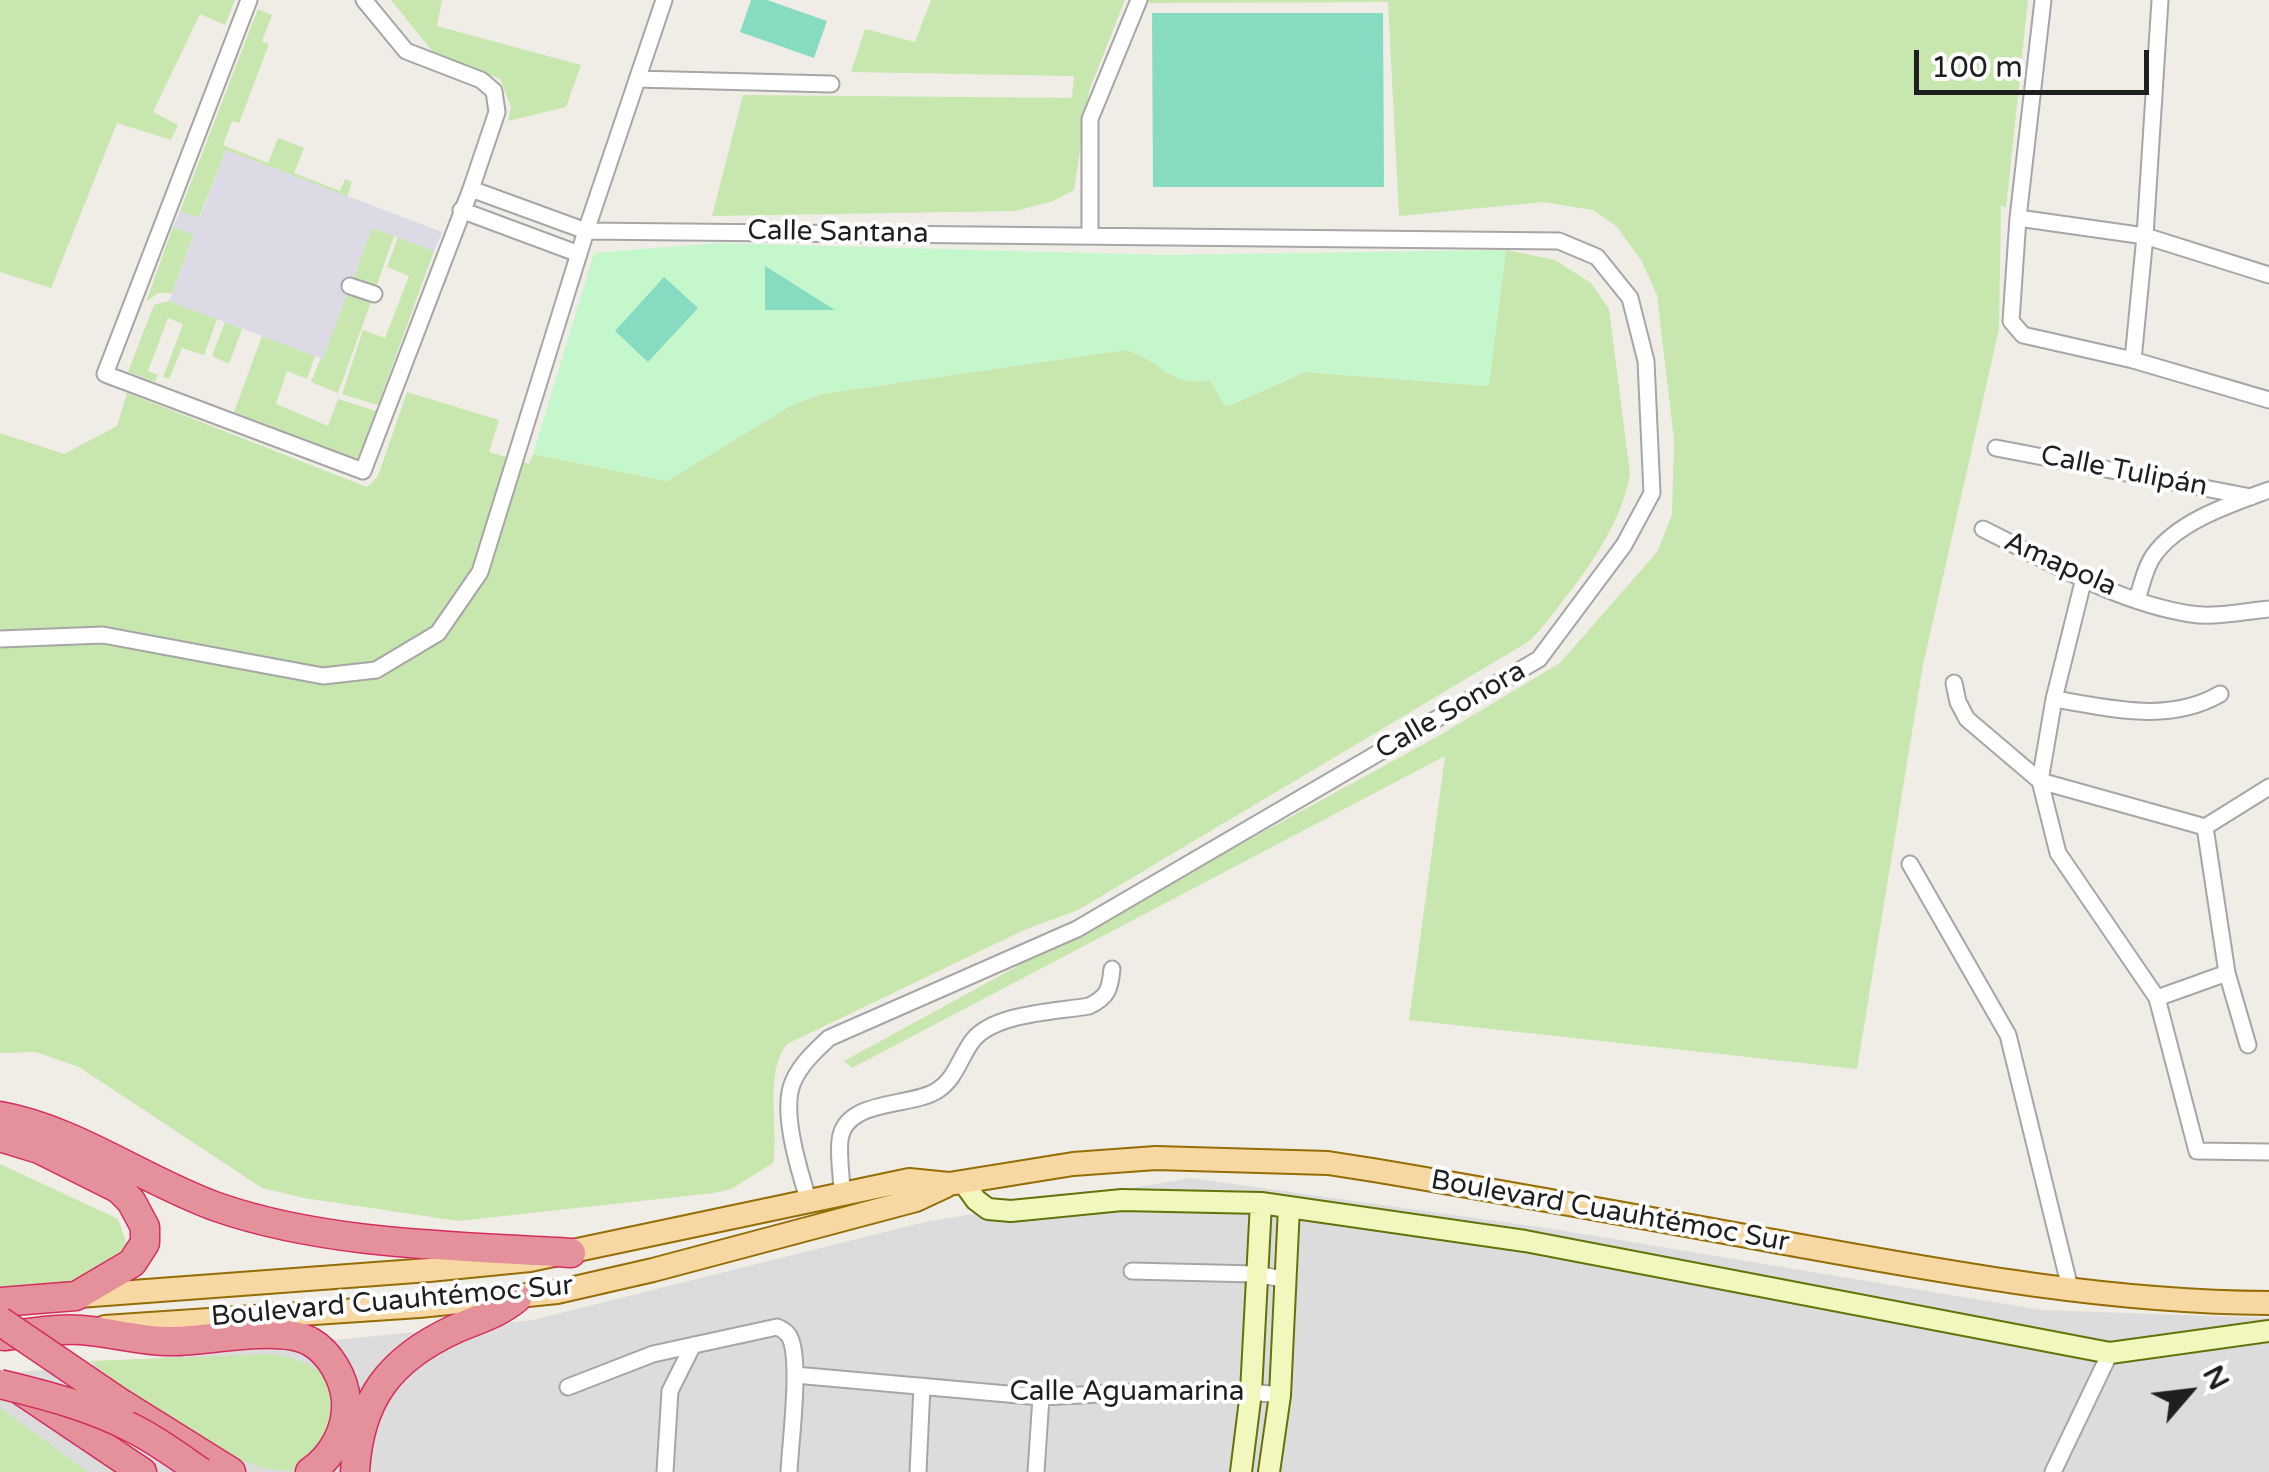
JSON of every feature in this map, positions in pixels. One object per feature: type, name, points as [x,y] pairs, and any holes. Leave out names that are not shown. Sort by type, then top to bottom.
[{"type":"highway","points":[[0,1116],[33,1123],[182,1193],[247,1215],[352,1235],[448,1246],[571,1253]]},
{"type":"highway","points":[[0,1137],[27,1144],[101,1178],[118,1189],[140,1214],[145,1228],[140,1255],[76,1296]]},
{"type":"highway","name":"Boulevard Cuauhtémoc Sur","points":[[0,1302],[76,1296]]},
{"type":"highway","points":[[355,1472],[363,1422],[376,1392],[396,1364],[456,1329],[501,1311],[517,1298]]},
{"type":"highway","points":[[0,1322],[221,1470]]},
{"type":"highway","points":[[78,1329],[170,1342],[271,1335],[310,1341],[332,1362],[340,1377],[346,1411],[334,1448],[310,1472]]},
{"type":"highway","name":"Boulevard Cuauhtémoc Sur","points":[[0,1336],[78,1329]]},
{"type":"highway","points":[[0,1384],[59,1398],[221,1470]]},
{"type":"highway","points":[[0,1384],[51,1412],[142,1472]]},
{"type":"highway","points":[[0,1384],[172,1472]]},
{"type":"highway","points":[[51,1412],[97,1451],[114,1472]]},
{"type":"main road","name":"Boulevard Cuauhtémoc Sur","points":[[76,1296],[446,1269],[571,1253],[910,1180],[956,1183],[1074,1164],[1156,1158],[1328,1163],[2071,1292],[2269,1303]]},
{"type":"main road","name":"Boulevard Cuauhtémoc Sur","points":[[78,1329],[517,1298],[602,1283],[712,1255],[916,1200],[956,1183]]},
{"type":"street","points":[[249,0],[105,374],[363,471],[472,189],[496,112],[494,91],[481,80],[406,51],[364,0]]},
{"type":"street","points":[[0,640],[103,635],[323,676],[376,670],[438,633],[480,572],[586,231],[664,0]]},
{"type":"street","points":[[1090,236],[1090,119],[1139,0]]},
{"type":"street","points":[[2043,0],[2018,218],[2011,321],[2015,330],[2269,400]]},
{"type":"street","points":[[2133,360],[2160,0]]},
{"type":"street","points":[[637,79],[830,84]]},
{"type":"street","name":"Calle Santana","points":[[472,189],[586,231],[1090,236]]},
{"type":"street","points":[[461,210],[579,254]]},
{"type":"street","points":[[2018,218],[2145,236],[2269,275]]},
{"type":"street","name":"Calle Sonora","points":[[809,1202],[790,1133],[791,1085],[828,1038],[1076,929],[1539,660],[1624,545],[1652,493],[1646,360],[1630,298],[1598,257],[1559,241],[1090,236]]},
{"type":"street","points":[[350,286],[374,294]]},
{"type":"street","name":"Calle Tulipán","points":[[1996,448],[2250,497]]},
{"type":"street","name":"Calle Tulipán","points":[[2137,599],[2152,558],[2166,540],[2191,524],[2269,490]]},
{"type":"street","name":"Amapola","points":[[1983,529],[2137,599]]},
{"type":"street","points":[[2084,578],[2054,700],[2040,781],[2058,854],[2157,998],[2197,1151],[2269,1152]]},
{"type":"street","points":[[2137,599],[2194,615],[2269,609]]},
{"type":"street","points":[[1954,683],[1967,719],[2040,781],[2205,827],[2269,787]]},
{"type":"street","points":[[2054,700],[2176,712],[2220,694]]},
{"type":"street","points":[[2205,827],[2227,973],[2248,1045]]},
{"type":"street","points":[[1910,864],[2008,1035],[2071,1292]]},
{"type":"street","points":[[842,1194],[840,1137],[849,1121],[861,1112],[927,1096],[942,1088],[970,1043],[992,1023],[1089,1006],[1102,1000],[1110,992],[1112,969]]},
{"type":"street","points":[[2157,998],[2227,973]]},
{"type":"street","points":[[956,1183],[988,1209],[1122,1200],[1261,1203],[1525,1241],[2110,1354],[2269,1331]]},
{"type":"street","points":[[1241,1472],[1251,1392],[1261,1203]]},
{"type":"street","points":[[1270,1472],[1280,1395],[1289,1207]]},
{"type":"street","points":[[1132,1271],[1255,1274],[1284,1279]]},
{"type":"street","points":[[568,1386],[653,1354],[777,1327],[792,1340],[794,1376],[788,1472]]},
{"type":"street","points":[[665,1472],[670,1391],[694,1346]]},
{"type":"street","points":[[2053,1472],[2110,1354]]},
{"type":"street","name":"Calle Aguamarina","points":[[794,1376],[1041,1397],[1251,1392],[1280,1395]]},
{"type":"street","points":[[918,1472],[922,1386]]},
{"type":"street","points":[[1036,1472],[1041,1397]]},
{"type":"shaded area","points":[[226,150],[442,232],[434,251],[372,228],[323,359],[169,301],[194,235],[173,227],[180,211],[200,218]]},
{"type":"shaded area","points":[[1191,1178],[1553,1229],[2042,1310],[2269,1318],[2269,1472],[0,1472],[0,1374],[533,1320],[925,1222]]},
{"type":"green space","points":[[0,0],[235,0],[225,25],[200,14],[153,112],[178,125],[171,140],[117,123],[51,288],[0,272]]},
{"type":"green space","points":[[391,0],[442,0],[437,26],[581,65],[566,107],[508,121],[511,107],[500,79],[436,56]]},
{"type":"green space","points":[[751,0],[767,0],[827,21],[814,58],[740,32]]},
{"type":"green space","points":[[931,0],[1125,0],[1089,91],[1074,190],[1053,201],[1015,211],[712,216],[743,95],[1072,98],[1074,76],[851,72],[865,29],[915,42]]},
{"type":"green space","points":[[1147,0],[2028,0],[2006,208],[2001,205],[1999,329],[1923,665],[1857,1069],[1409,1020],[1445,756],[852,1068],[844,1061],[1435,738],[1560,663],[1657,552],[1672,515],[1674,440],[1657,295],[1641,260],[1616,226],[1593,210],[1543,202],[1399,216],[1388,2],[1146,3]]},
{"type":"green space","points":[[258,9],[272,15],[262,41],[269,44],[239,123],[232,121],[223,145],[268,163],[278,138],[304,148],[294,173],[340,191],[345,179],[352,182],[347,197],[226,150],[199,218],[180,211]]},
{"type":"green space","points":[[1152,13],[1383,13],[1384,187],[1153,187]]},
{"type":"green space","points":[[173,227],[194,234],[172,293],[158,293],[146,302]]},
{"type":"green space","points":[[372,227],[394,236],[375,290],[352,282]]},
{"type":"green space","points":[[398,237],[434,251],[378,405],[342,394],[363,330],[385,338],[409,276],[387,267]]},
{"type":"green space","points":[[717,243],[1165,255],[1506,250],[1489,386],[1305,372],[1225,407],[1210,380],[1184,380],[1125,350],[821,394],[790,406],[667,481],[533,454],[594,253]]},
{"type":"green space","points":[[1506,250],[1555,260],[1591,283],[1609,309],[1630,474],[1607,536],[1541,629],[1528,642],[1078,910],[1024,930],[787,1044],[780,1056],[774,1086],[773,1163],[731,1189],[458,1221],[304,1198],[262,1188],[79,1067],[36,1052],[0,1053],[0,433],[64,454],[117,426],[127,393],[367,487],[378,476],[407,392],[499,420],[489,452],[529,464],[533,454],[667,481],[790,406],[821,394],[1125,350],[1184,380],[1210,380],[1226,407],[1305,372],[1488,386]]},
{"type":"green space","points":[[765,266],[835,310],[765,310]]},
{"type":"green space","points":[[664,277],[698,308],[648,362],[615,331]]},
{"type":"green space","points":[[348,290],[372,299],[338,393],[311,382]]},
{"type":"green space","points":[[169,301],[217,319],[204,355],[182,348],[169,379],[163,377],[183,324],[168,318],[148,371],[158,375],[155,382],[128,372],[154,305]]},
{"type":"green space","points":[[225,322],[242,329],[229,364],[212,356]]},
{"type":"green space","points":[[262,336],[315,356],[307,379],[287,371],[276,404],[328,426],[338,399],[376,411],[357,460],[234,412]]},
{"type":"green space","points":[[0,1164],[118,1219],[128,1247],[118,1261],[105,1271],[72,1282],[0,1288]]},
{"type":"green space","points":[[274,1354],[315,1368],[332,1389],[331,1418],[318,1459],[290,1471],[266,1468],[212,1446],[89,1361]]},
{"type":"green space","points":[[0,1408],[88,1472],[0,1472]]}]
